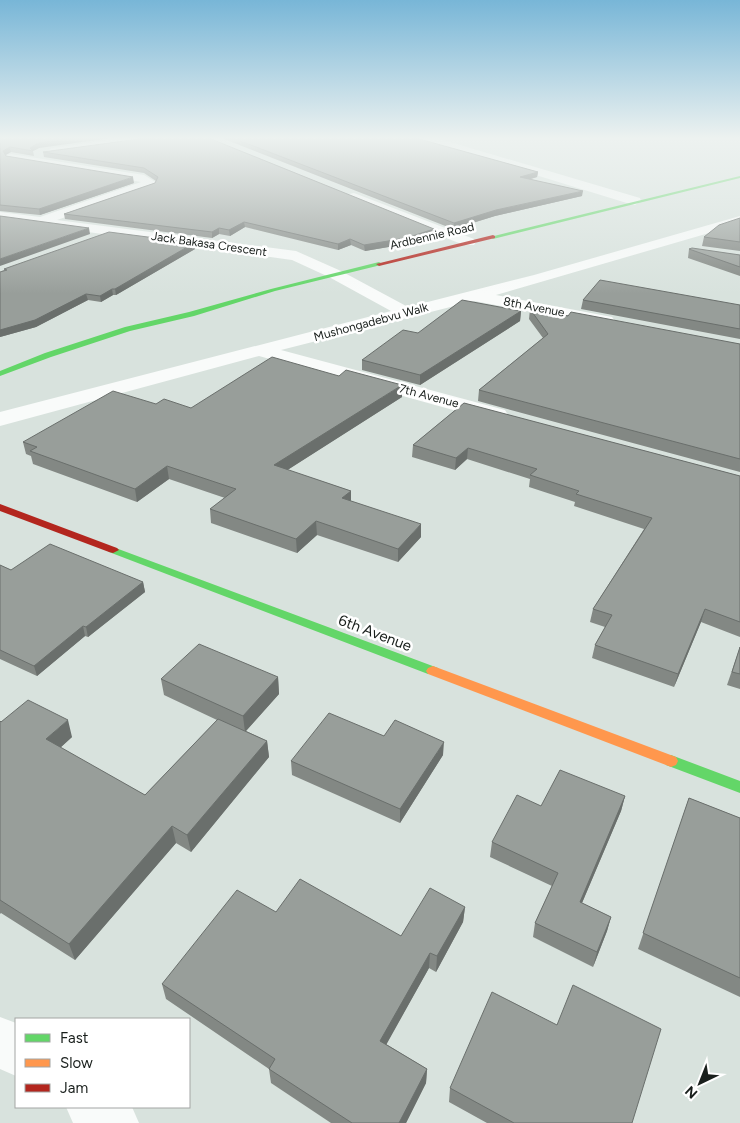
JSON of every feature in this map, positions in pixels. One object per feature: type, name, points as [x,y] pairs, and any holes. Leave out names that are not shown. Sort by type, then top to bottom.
[{"type":"main road","name":"Ardbennie Road","points":[[0,374],[48,355],[128,329],[191,314],[335,274],[686,189]]},
{"type":"main road","name":"Ardbennie Road","points":[[144,338],[191,314]]},
{"type":"main road","name":"6th Avenue","points":[[0,507],[740,787]]},
{"type":"street","points":[[40,221],[132,189]]},
{"type":"street","points":[[596,189],[635,201]]},
{"type":"street","points":[[341,192],[469,242]]},
{"type":"street","name":"Jack Bakasa Crescent","points":[[0,216],[296,256],[335,274],[405,312]]},
{"type":"street","name":"Mushongadebvu Walk","points":[[0,419],[121,385],[262,351],[405,312],[474,296],[740,220]]},
{"type":"street","points":[[654,244],[692,250]]},
{"type":"street","name":"8th Avenue","points":[[474,296],[626,325]]},
{"type":"street","name":"7th Avenue","points":[[262,351],[520,421]]},
{"type":"street","points":[[0,1040],[15,1051]]},
{"type":"street","points":[[93,1108],[114,1123]]},
{"type":"building","points":[[0,189],[97,189],[39,209],[0,205]]},
{"type":"building","points":[[136,189],[336,189],[434,229],[406,238],[364,245],[350,239],[338,244],[244,222],[229,230],[219,228],[212,232],[64,214]]},
{"type":"building","points":[[367,189],[576,189],[583,191],[496,210],[454,223]]},
{"type":"building","points":[[0,216],[89,228],[0,259]]},
{"type":"building","points":[[740,218],[740,242],[704,237],[719,225]]},
{"type":"building","points":[[109,232],[194,243],[100,296],[86,294],[35,320],[0,330],[0,272]]},
{"type":"building","points":[[689,249],[740,255],[740,267]]},
{"type":"building","points":[[600,280],[740,305],[740,329],[583,300]]},
{"type":"building","points":[[462,300],[521,311],[420,375],[362,360],[403,330],[418,333]]},
{"type":"building","points":[[530,309],[568,316],[571,312],[740,344],[740,459],[479,390],[548,334]]},
{"type":"building","points":[[272,357],[339,376],[346,370],[402,385],[274,465],[351,491],[342,498],[421,524],[398,549],[316,521],[296,539],[210,509],[236,489],[167,466],[135,489],[30,451],[37,447],[23,442],[113,391],[156,404],[164,399],[191,408]]},
{"type":"building","points":[[464,403],[740,476],[740,622],[705,609],[678,674],[595,645],[612,615],[593,609],[652,518],[576,494],[579,491],[530,475],[537,469],[468,448],[456,458],[413,445]]},
{"type":"building","points":[[50,544],[143,582],[86,627],[83,626],[34,666],[0,650],[0,565],[11,570]]},
{"type":"building","points":[[199,644],[278,677],[243,716],[161,679]]},
{"type":"building","points":[[740,647],[740,674],[732,672]]},
{"type":"building","points":[[28,700],[68,720],[46,739],[145,795],[218,719],[267,741],[187,835],[172,826],[69,944],[0,900],[0,721]]},
{"type":"building","points":[[329,713],[384,736],[395,720],[444,742],[400,809],[291,761]]},
{"type":"building","points":[[560,770],[625,796],[580,902],[611,917],[597,952],[535,923],[558,873],[492,842],[517,795],[541,806]]},
{"type":"building","points":[[689,798],[740,818],[740,978],[643,933]]},
{"type":"building","points":[[300,879],[401,936],[430,888],[465,907],[437,956],[430,953],[380,1041],[427,1069],[399,1123],[352,1123],[269,1069],[275,1059],[162,984],[237,890],[276,912]]},
{"type":"building","points":[[573,985],[661,1029],[632,1123],[514,1123],[450,1088],[492,992],[557,1025]]},
{"type":"traffic: fast","points":[[493,237],[689,189]]},
{"type":"traffic: fast","points":[[0,374],[48,355],[128,329],[379,264]]},
{"type":"traffic: fast","points":[[113,550],[433,671]]},
{"type":"traffic: fast","points":[[671,761],[740,787]]},
{"type":"traffic: slow","points":[[433,671],[671,761]]},
{"type":"traffic: jam","points":[[379,264],[493,237]]},
{"type":"traffic: jam","points":[[0,507],[113,550]]}]
